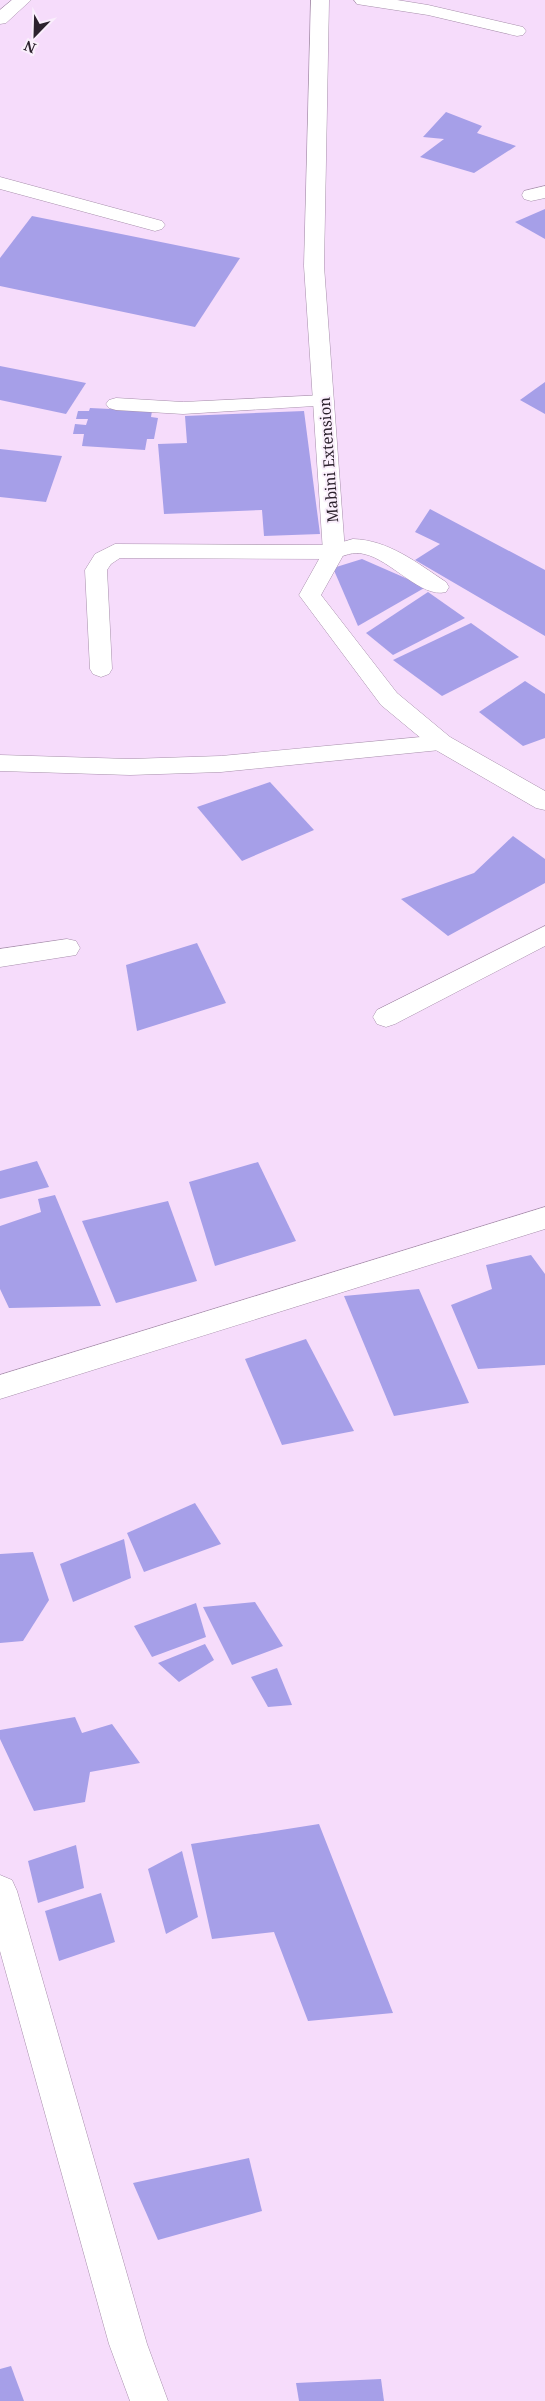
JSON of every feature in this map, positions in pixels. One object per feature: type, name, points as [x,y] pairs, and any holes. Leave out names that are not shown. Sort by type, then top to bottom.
[{"type":"street","points":[[0,19],[22,0]]},
{"type":"street","name":"Mabini Extension","points":[[320,0],[314,266],[334,552]]},
{"type":"street","points":[[364,0],[428,10],[517,31]]},
{"type":"street","points":[[0,183],[155,225]]},
{"type":"street","points":[[116,404],[183,408],[324,401]]},
{"type":"street","points":[[100,669],[96,570],[103,559],[115,551],[334,552],[354,546],[382,552],[438,587]]},
{"type":"street","points":[[334,552],[310,595],[388,699],[442,743],[544,801]]},
{"type":"street","points":[[0,763],[130,767],[221,764],[442,743]]},
{"type":"street","points":[[386,1017],[545,935]]},
{"type":"street","points":[[0,958],[67,948]]},
{"type":"street","points":[[0,1386],[545,1218]]},
{"type":"street","points":[[0,1891],[128,2344],[149,2401]]},
{"type":"building","points":[[446,112],[482,126],[477,133],[516,146],[474,173],[420,157],[444,139],[423,137]]},
{"type":"building","points":[[545,209],[545,239],[515,222]]},
{"type":"building","points":[[32,216],[240,258],[195,327],[0,286],[0,258]]},
{"type":"building","points":[[0,366],[86,383],[66,414],[0,400]]},
{"type":"building","points":[[545,382],[545,414],[520,400]]},
{"type":"building","points":[[90,408],[152,411],[151,417],[158,418],[154,439],[147,439],[145,450],[82,446],[84,434],[73,434],[75,424],[86,425],[88,419],[76,419],[78,411],[89,411]]},
{"type":"building","points":[[304,411],[320,534],[264,536],[262,510],[164,514],[158,444],[187,443],[185,416]]},
{"type":"building","points":[[0,449],[62,456],[46,502],[0,497]]},
{"type":"building","points":[[430,509],[545,570],[545,636],[415,560],[440,544],[415,532]]},
{"type":"building","points":[[362,559],[426,587],[358,626],[333,568]]},
{"type":"building","points":[[428,592],[465,618],[393,655],[366,633]]},
{"type":"building","points":[[471,623],[519,657],[442,696],[393,660]]},
{"type":"building","points":[[525,681],[545,694],[545,738],[523,746],[479,712]]},
{"type":"building","points":[[270,782],[314,830],[242,861],[197,807]]},
{"type":"building","points":[[513,836],[545,859],[545,883],[448,936],[401,899],[474,873]]},
{"type":"building","points":[[197,943],[226,1003],[137,1031],[126,965]]},
{"type":"building","points":[[37,1161],[49,1187],[0,1199],[0,1171]]},
{"type":"building","points":[[258,1162],[296,1241],[215,1266],[189,1182]]},
{"type":"building","points":[[55,1195],[101,1306],[9,1308],[0,1289],[0,1226],[41,1212],[38,1199]]},
{"type":"building","points":[[168,1201],[197,1281],[116,1303],[82,1221]]},
{"type":"building","points":[[531,1255],[545,1274],[545,1365],[478,1369],[451,1305],[492,1289],[486,1265]]},
{"type":"building","points":[[419,1289],[469,1403],[394,1416],[344,1296]]},
{"type":"building","points":[[306,1339],[354,1431],[282,1445],[245,1359]]},
{"type":"building","points":[[195,1503],[221,1544],[144,1572],[127,1533]]},
{"type":"building","points":[[124,1539],[131,1578],[73,1602],[60,1564]]},
{"type":"building","points":[[33,1552],[49,1600],[23,1641],[0,1643],[0,1554]]},
{"type":"building","points":[[255,1602],[283,1646],[232,1665],[203,1607]]},
{"type":"building","points":[[196,1603],[206,1637],[152,1657],[134,1626]]},
{"type":"building","points":[[205,1644],[214,1660],[179,1682],[158,1663]]},
{"type":"building","points":[[277,1668],[292,1705],[268,1707],[251,1677]]},
{"type":"building","points":[[75,1717],[82,1733],[112,1724],[140,1763],[90,1772],[85,1802],[34,1811],[0,1739],[0,1730]]},
{"type":"building","points":[[319,1824],[393,2013],[308,2021],[274,1932],[212,1939],[191,1844]]},
{"type":"building","points":[[76,1845],[84,1888],[38,1903],[28,1861]]},
{"type":"building","points":[[182,1851],[198,1917],[166,1934],[148,1869]]},
{"type":"building","points":[[101,1893],[115,1942],[59,1961],[45,1911]]},
{"type":"building","points":[[249,2158],[262,2211],[158,2240],[133,2183]]},
{"type":"building","points":[[11,2366],[24,2401],[0,2401],[0,2369]]},
{"type":"building","points":[[381,2379],[384,2401],[299,2401],[296,2383]]}]
